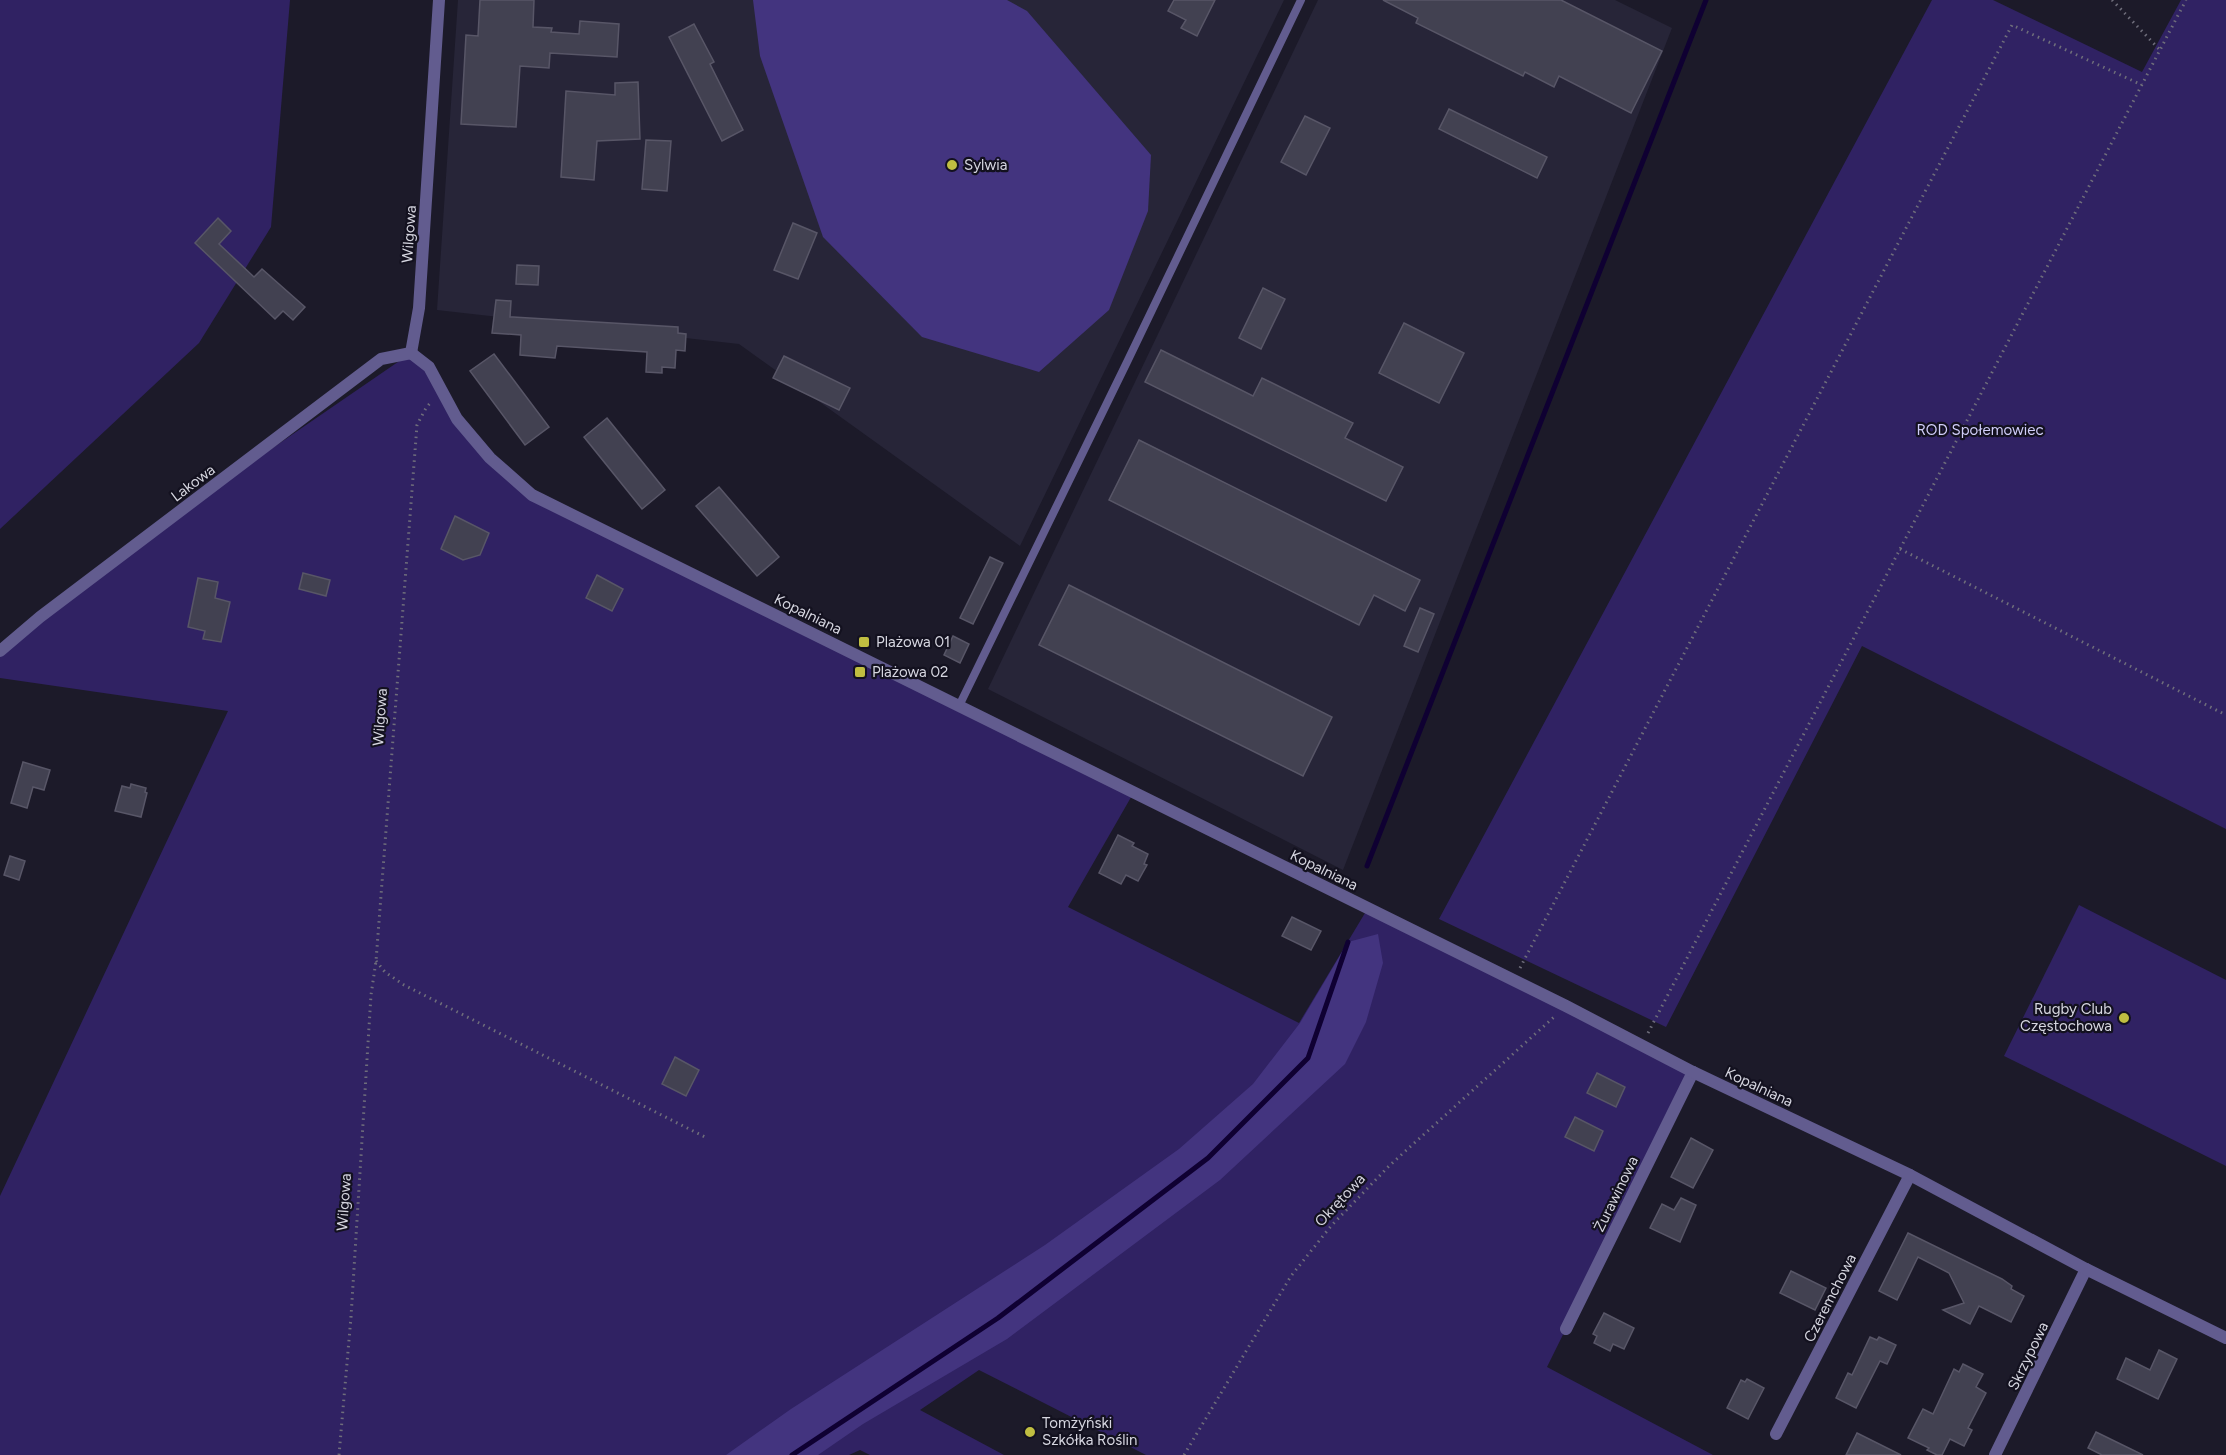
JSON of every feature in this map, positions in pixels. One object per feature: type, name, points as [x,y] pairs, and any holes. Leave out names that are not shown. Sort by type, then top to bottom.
[{"type":"street","name":"Wilgowa","points":[[411,353],[419,308],[439,0]]},
{"type":"street","points":[[411,353],[429,367],[440,391]]},
{"type":"street","name":"Lakowa","points":[[0,651],[40,617],[381,359],[411,353]]},
{"type":"street","name":"Kopalniana","points":[[440,391],[457,419],[490,458],[532,495],[1514,980],[1693,1072],[1910,1175],[2086,1269],[2226,1338]]},
{"type":"street","name":"Żurawinowa","points":[[1566,1329],[1693,1072]]},
{"type":"street","name":"Czeremchowa","points":[[1776,1434],[1910,1175]]},
{"type":"street","name":"Skrzypowa","points":[[1995,1455],[2086,1269]]},
{"type":"lane","points":[[959,706],[1301,0]]},
{"type":"path","points":[[2112,0],[2160,50]]},
{"type":"path","points":[[1641,1045],[2186,0]]},
{"type":"path","points":[[1514,980],[2012,25],[2142,85]]},
{"type":"path","name":"Wilgowa","points":[[339,1455],[371,995],[376,961],[417,425],[426,408],[440,391]]},
{"type":"path","points":[[1900,549],[2226,714]]},
{"type":"path","points":[[376,961],[385,972],[404,985],[708,1138]]},
{"type":"path","name":"Okrętowa","points":[[1184,1455],[1291,1276],[1330,1226],[1390,1165],[1566,1006]]},
{"type":"shaded area","points":[[458,0],[1284,0],[1020,546],[739,344],[437,310]]},
{"type":"shaded area","points":[[753,0],[1007,0],[1027,11],[1151,155],[1148,211],[1109,310],[1039,372],[922,337],[823,237],[760,56]]},
{"type":"shaded area","points":[[1318,0],[1615,0],[1672,28],[1343,870],[988,689]]},
{"type":"shaded area","points":[[1378,934],[1383,963],[1366,1022],[1345,1064],[1220,1180],[1007,1339],[863,1424],[818,1455],[726,1455],[791,1409],[1045,1245],[1179,1149],[1253,1084],[1300,1023],[1348,942]]},
{"type":"green space","points":[[0,0],[290,0],[271,227],[199,343],[0,529]]},
{"type":"green space","name":"ROD Społemowiec","points":[[1932,0],[1993,0],[2142,72],[2181,0],[2226,0],[2226,829],[1862,646],[1666,1027],[1439,919]]},
{"type":"green space","points":[[411,353],[429,367],[457,419],[532,495],[1134,792],[1068,907],[1299,1023],[1368,908],[1693,1072],[1547,1367],[1713,1455],[1146,1455],[979,1370],[920,1410],[1004,1455],[870,1455],[860,1450],[849,1455],[0,1455],[0,1196],[228,711],[0,678],[0,655],[172,517]]},
{"type":"green space","name":"Rugby Club Częstochowa","points":[[2079,905],[2226,980],[2226,1166],[2004,1056]]},
{"type":"building","points":[[480,0],[534,0],[533,27],[552,28],[551,32],[579,34],[580,21],[619,24],[617,57],[550,53],[549,68],[520,66],[516,127],[461,124],[466,35],[478,36]]},
{"type":"building","points":[[1174,0],[1215,0],[1197,36],[1181,28],[1186,20],[1168,11]]},
{"type":"building","points":[[1383,0],[1561,0],[1662,51],[1631,113],[1559,76],[1554,87],[1525,72],[1523,76],[1416,23],[1418,18]]},
{"type":"building","points":[[694,24],[714,62],[710,64],[743,130],[722,141],[669,37]]},
{"type":"building","points":[[638,82],[640,139],[597,141],[594,180],[561,177],[566,91],[615,95],[615,83]]},
{"type":"building","points":[[1449,109],[1547,157],[1537,178],[1439,129]]},
{"type":"building","points":[[1305,116],[1330,128],[1306,175],[1281,162]]},
{"type":"building","points":[[646,140],[671,141],[667,191],[642,189]]},
{"type":"building","points":[[218,218],[231,231],[219,244],[254,277],[262,269],[305,307],[293,320],[283,311],[275,319],[195,243]]},
{"type":"building","points":[[793,223],[817,233],[798,279],[774,270]]},
{"type":"building","points":[[517,265],[539,266],[538,285],[516,284]]},
{"type":"building","points":[[1263,288],[1285,299],[1261,349],[1239,338]]},
{"type":"building","points":[[496,300],[511,301],[510,317],[678,327],[678,333],[686,334],[685,351],[676,350],[675,368],[662,367],[662,373],[646,372],[647,352],[557,346],[555,358],[520,355],[521,335],[492,333]]},
{"type":"building","points":[[1404,323],[1464,353],[1439,403],[1379,373]]},
{"type":"building","points":[[1161,350],[1253,396],[1262,378],[1353,423],[1345,438],[1403,467],[1386,501],[1145,382]]},
{"type":"building","points":[[494,354],[549,427],[525,445],[470,371]]},
{"type":"building","points":[[784,356],[850,388],[839,410],[773,378]]},
{"type":"building","points":[[607,418],[665,490],[642,509],[584,437]]},
{"type":"building","points":[[1139,440],[1420,580],[1405,611],[1374,595],[1359,625],[1109,500]]},
{"type":"building","points":[[719,487],[779,557],[757,576],[696,506]]},
{"type":"building","points":[[455,516],[489,533],[480,555],[463,560],[441,549]]},
{"type":"building","points":[[990,557],[1003,563],[973,624],[960,618]]},
{"type":"building","points":[[303,573],[330,580],[326,596],[299,589]]},
{"type":"building","points":[[597,575],[623,589],[612,611],[586,598]]},
{"type":"building","points":[[198,578],[218,582],[215,598],[230,602],[221,642],[203,639],[205,631],[188,627]]},
{"type":"building","points":[[1069,585],[1332,717],[1303,776],[1039,645]]},
{"type":"building","points":[[1420,608],[1434,614],[1418,652],[1404,646]]},
{"type":"building","points":[[953,636],[969,644],[960,663],[944,655]]},
{"type":"building","points":[[23,762],[50,770],[44,790],[33,787],[27,808],[11,803]]},
{"type":"building","points":[[131,784],[146,788],[147,793],[141,817],[115,811],[122,786],[130,788]]},
{"type":"building","points":[[1118,835],[1134,843],[1132,846],[1148,854],[1144,864],[1147,865],[1138,881],[1126,875],[1121,884],[1099,873]]},
{"type":"building","points":[[10,856],[25,861],[19,880],[4,875]]},
{"type":"building","points":[[1292,917],[1321,931],[1311,950],[1282,936]]},
{"type":"building","points":[[675,1057],[699,1070],[686,1096],[662,1084]]},
{"type":"building","points":[[1597,1073],[1625,1087],[1616,1107],[1587,1093]]},
{"type":"building","points":[[1575,1117],[1603,1131],[1594,1151],[1565,1137]]},
{"type":"building","points":[[1691,1138],[1713,1150],[1693,1188],[1671,1177]]},
{"type":"building","points":[[1681,1198],[1696,1205],[1680,1242],[1650,1228],[1662,1204],[1674,1210]]},
{"type":"building","points":[[1908,1233],[2002,1279],[2012,1286],[2011,1289],[2024,1296],[2011,1322],[1979,1306],[1970,1324],[1943,1310],[1964,1303],[1949,1273],[1918,1257],[1897,1300],[1879,1291]]},
{"type":"building","points":[[1791,1271],[1826,1288],[1815,1310],[1780,1293]]},
{"type":"building","points":[[1604,1313],[1634,1328],[1624,1349],[1613,1344],[1610,1351],[1594,1343],[1597,1336],[1593,1334]]},
{"type":"building","points":[[1870,1337],[1877,1340],[1879,1337],[1896,1345],[1887,1364],[1880,1361],[1856,1408],[1836,1398],[1848,1373],[1852,1375]]},
{"type":"building","points":[[2159,1350],[2177,1359],[2158,1399],[2117,1379],[2126,1358],[2150,1370]]},
{"type":"building","points":[[1963,1364],[1983,1374],[1976,1387],[1986,1393],[1968,1428],[1972,1430],[1964,1446],[1950,1439],[1942,1455],[1937,1455],[1927,1450],[1929,1448],[1908,1438],[1923,1409],[1933,1414],[1954,1369],[1959,1372]]},
{"type":"building","points":[[1747,1379],[1764,1388],[1748,1419],[1727,1408],[1741,1380],[1745,1382]]},
{"type":"building","points":[[2096,1432],[2143,1455],[2102,1455],[2088,1448]]},
{"type":"building","points":[[1857,1433],[1901,1455],[1846,1455]]},
{"type":"waterway","points":[[1367,866],[1706,0]]},
{"type":"waterway","points":[[792,1455],[998,1318],[1208,1158],[1308,1058],[1348,942]]},
{"type":"place","name":"Sylwia","points":[[952,165]]},
{"type":"place","name":"Plażowa 01","points":[[864,642]]},
{"type":"place","name":"Plażowa 02","points":[[860,672]]},
{"type":"place","name":"Rugby Club Częstochowa","points":[[2124,1018]]},
{"type":"place","name":"Tomżyński Szkółka Roślin","points":[[1030,1432]]}]
